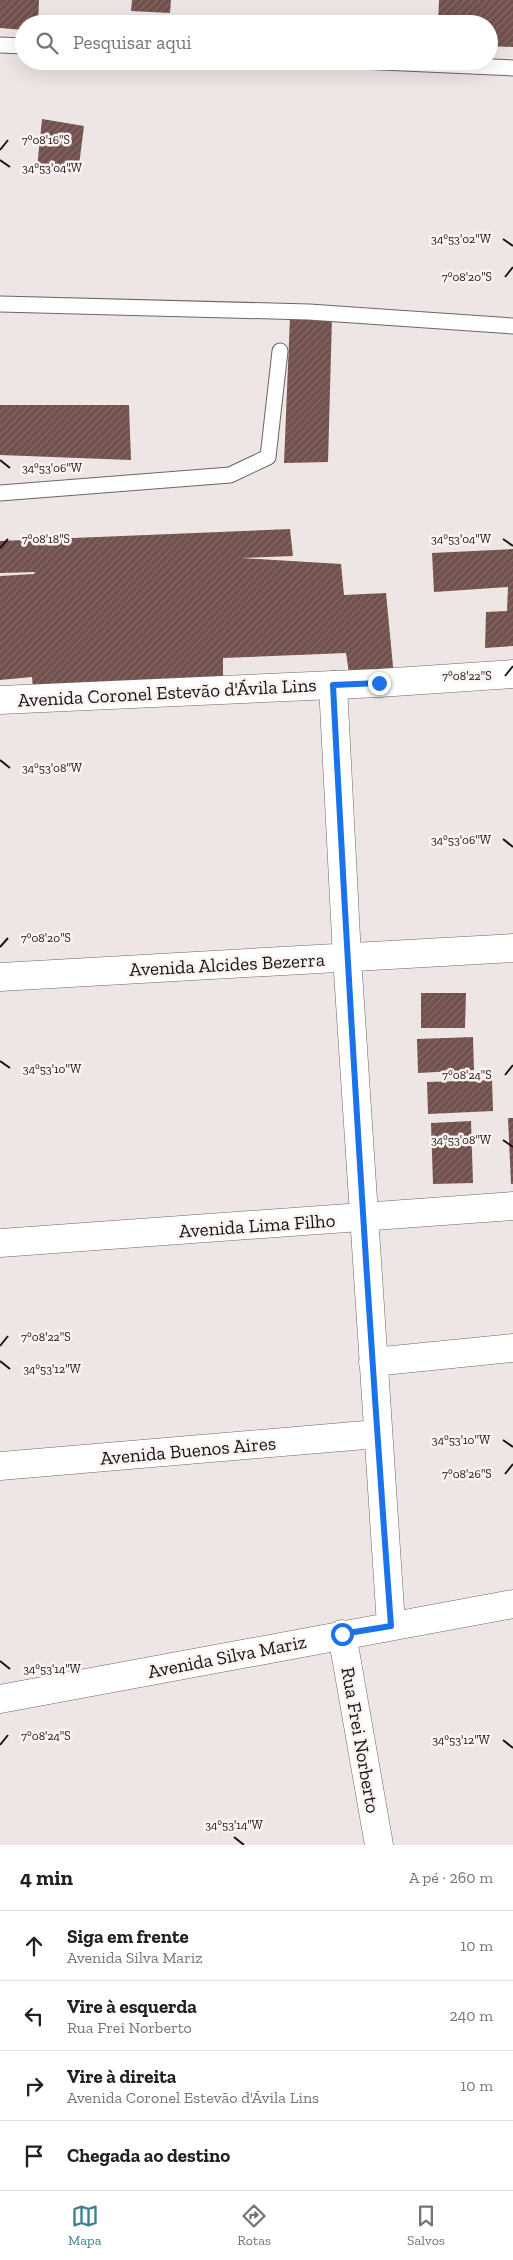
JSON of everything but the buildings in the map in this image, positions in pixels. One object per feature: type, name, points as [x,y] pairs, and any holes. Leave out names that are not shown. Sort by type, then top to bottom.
[{"type":"street","name":"Avenida Coronel Estevão d'Ávila Lins","points":[[0,700],[333,685],[513,674]]},
{"type":"street","points":[[333,685],[347,957],[391,1626]]},
{"type":"street","name":"Avenida Alcides Bezerra","points":[[0,977],[513,948]]},
{"type":"street","name":"Avenida Lima Filho","points":[[0,1243],[513,1206]]},
{"type":"street","points":[[373,1362],[513,1348]]},
{"type":"street","name":"Avenida Buenos Aires","points":[[0,1466],[377,1434]]},
{"type":"street","name":"Avenida Silva Mariz","points":[[0,1699],[342,1634],[513,1604]]},
{"type":"street","name":"Rua Frei Norberto","points":[[342,1634],[379,1845]]},
{"type":"lane","points":[[0,45],[15,46]]},
{"type":"lane","points":[[498,67],[513,68]]},
{"type":"lane","points":[[0,304],[309,312],[512,329]]},
{"type":"lane","points":[[0,493],[230,475],[268,457],[280,351]]},
{"type":"route","points":[[342,1634],[391,1626],[347,957],[333,685],[379,683]]}]
